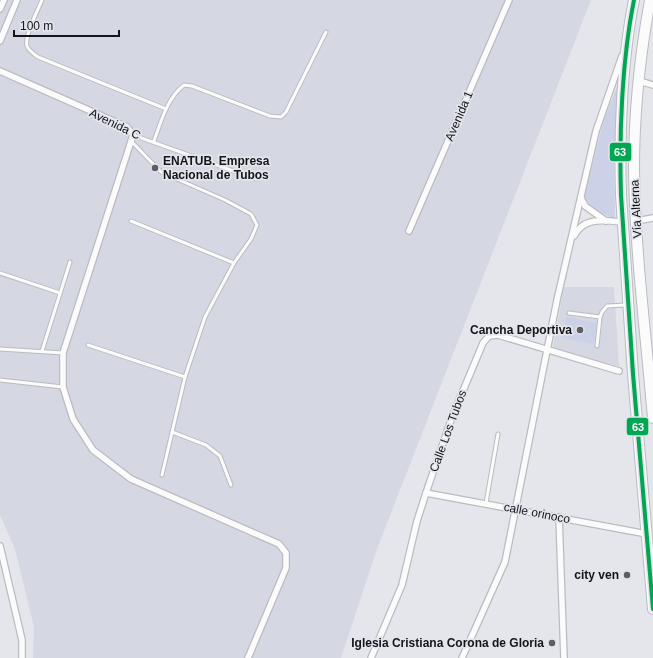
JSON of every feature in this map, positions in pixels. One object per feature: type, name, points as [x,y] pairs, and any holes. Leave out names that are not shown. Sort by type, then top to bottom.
[{"type":"highway","name":"Vía Alterna","points":[[634,0],[628,38],[620,148],[622,222],[653,609]]},
{"type":"highway","name":"Vía Alterna","points":[[650,0],[643,39],[639,81],[634,169],[636,220],[650,362],[653,418]]},
{"type":"street","points":[[0,9],[4,0]]},
{"type":"street","points":[[0,41],[17,0]]},
{"type":"street","name":"Avenida 1","points":[[410,231],[509,0]]},
{"type":"street","points":[[462,658],[505,562],[536,399],[548,349],[556,300],[596,131],[628,38]]},
{"type":"street","name":"Avenida C","points":[[0,71],[127,127],[133,135]]},
{"type":"street","points":[[639,81],[653,85]]},
{"type":"street","points":[[133,135],[63,353],[63,387],[73,419],[93,450],[131,479],[279,544],[286,553],[286,568],[248,658]]},
{"type":"street","points":[[581,198],[585,206],[606,221]]},
{"type":"street","points":[[636,220],[653,218]]},
{"type":"street","points":[[570,245],[577,229],[586,223],[606,221],[622,222]]},
{"type":"street","name":"Calle Los Tubos","points":[[370,658],[402,585],[417,521],[452,417],[486,339],[489,336],[498,335],[619,371]]},
{"type":"street","name":"calle orinoco","points":[[426,493],[647,534]]},
{"type":"street","points":[[559,517],[564,658]]},
{"type":"street","points":[[0,546],[22,640],[22,658]]},
{"type":"lane","points":[[42,0],[28,36],[27,46],[31,52],[38,58],[166,109]]},
{"type":"lane","points":[[154,141],[166,109],[176,91],[184,85],[192,86],[270,116],[281,117],[286,112],[326,32]]},
{"type":"lane","name":"Avenida C","points":[[133,135],[154,141],[256,179]]},
{"type":"lane","points":[[132,142],[161,172],[225,200],[252,214],[257,225],[251,239],[234,263],[205,317],[185,376],[162,475]]},
{"type":"lane","points":[[131,221],[234,263]]},
{"type":"lane","points":[[42,352],[70,262]]},
{"type":"lane","points":[[0,273],[60,293]]},
{"type":"lane","points":[[597,346],[600,317],[602,312],[607,306],[628,305]]},
{"type":"lane","points":[[569,313],[600,317]]},
{"type":"lane","points":[[88,345],[185,376]]},
{"type":"lane","points":[[0,349],[63,353]]},
{"type":"lane","points":[[0,380],[63,387]]},
{"type":"lane","points":[[172,432],[206,445],[220,456],[231,485]]},
{"type":"lane","points":[[486,503],[498,434]]},
{"type":"shaded area","points":[[0,0],[591,0],[377,549],[341,658],[33,658],[34,627],[15,549],[0,515]]},
{"type":"shaded area","points":[[620,79],[614,152],[615,219],[596,211],[584,198],[603,122]]},
{"type":"shaded area","points":[[564,287],[614,287],[619,366],[552,351]]},
{"type":"shaded area","name":"Cancha Deportiva","points":[[566,317],[597,323],[593,344],[562,338]]},
{"type":"transit line","name":"63","points":[[634,0],[622,97],[620,147],[621,195],[633,374],[653,609]]},
{"type":"place","name":"ENATUB. Empresa Nacional de Tubos","points":[[155,168]]},
{"type":"place","name":"Cancha Deportiva","points":[[580,330]]},
{"type":"place","name":"city ven","points":[[627,575]]},
{"type":"place","name":"Iglesia Cristiana Corona de Gloria","points":[[552,643]]}]
